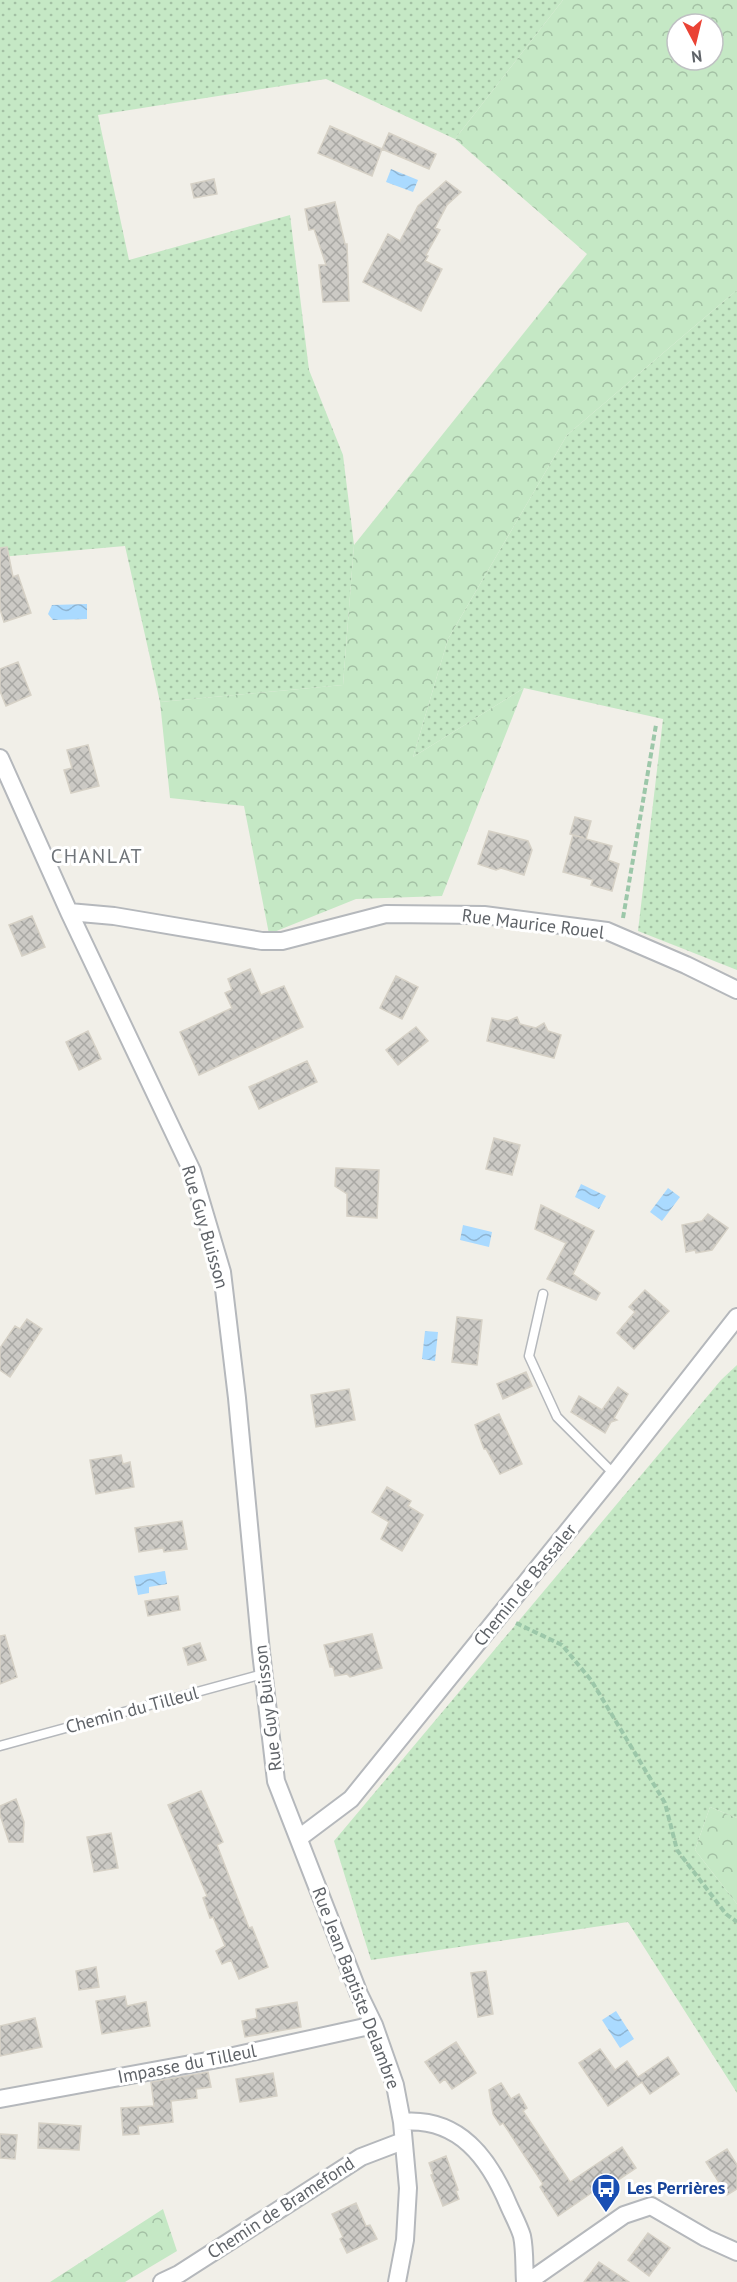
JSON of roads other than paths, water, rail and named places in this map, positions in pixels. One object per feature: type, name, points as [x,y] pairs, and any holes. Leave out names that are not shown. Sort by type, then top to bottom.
[{"type":"street","name":"Rue Guy Buisson","points":[[0,758],[69,912],[192,1171],[222,1272],[276,1781],[299,1838]]},
{"type":"street","name":"Rue Maurice Rouel","points":[[69,912],[114,916],[262,940],[282,941],[386,914],[484,915],[607,932],[686,965],[737,990]]},
{"type":"street","name":"Chemin de Bassaler","points":[[299,1838],[351,1799],[614,1474],[737,1317]]},
{"type":"street","name":"Rue Jean Baptiste Delambre","points":[[299,1838],[358,1994],[374,2025],[395,2085],[402,2122],[408,2188],[405,2240],[397,2282]]},
{"type":"street","name":"Impasse du Tilleul","points":[[0,2099],[229,2057],[374,2025]]},
{"type":"street","points":[[402,2122],[413,2121],[442,2126],[474,2146],[498,2179],[522,2236],[526,2282],[624,2215],[651,2206],[706,2238],[737,2252]]},
{"type":"street","name":"Chemin de Bramefond","points":[[162,2282],[179,2274],[361,2157],[403,2141]]},
{"type":"lane","points":[[543,1294],[529,1356],[557,1417],[614,1474]]},
{"type":"lane","name":"Chemin du Tilleul","points":[[0,1746],[263,1674]]},
{"type":"water","points":[[391,169],[418,180],[413,192],[386,182]]},
{"type":"water","points":[[87,604],[87,619],[53,620],[48,614],[52,605]]},
{"type":"water","points":[[581,1184],[606,1196],[599,1209],[575,1197]]},
{"type":"water","points":[[668,1188],[680,1197],[662,1221],[650,1212]]},
{"type":"water","points":[[463,1225],[492,1232],[489,1247],[460,1240]]},
{"type":"water","points":[[425,1331],[438,1332],[435,1361],[422,1359]]},
{"type":"water","points":[[165,1571],[167,1584],[149,1587],[149,1593],[138,1595],[134,1576]]},
{"type":"water","points":[[616,2011],[634,2039],[620,2048],[602,2020]]},
{"type":"place","name":"Les Perrières","points":[[606,2214]]},
{"type":"district","name":"CHANLAT","points":[[97,856]]}]
